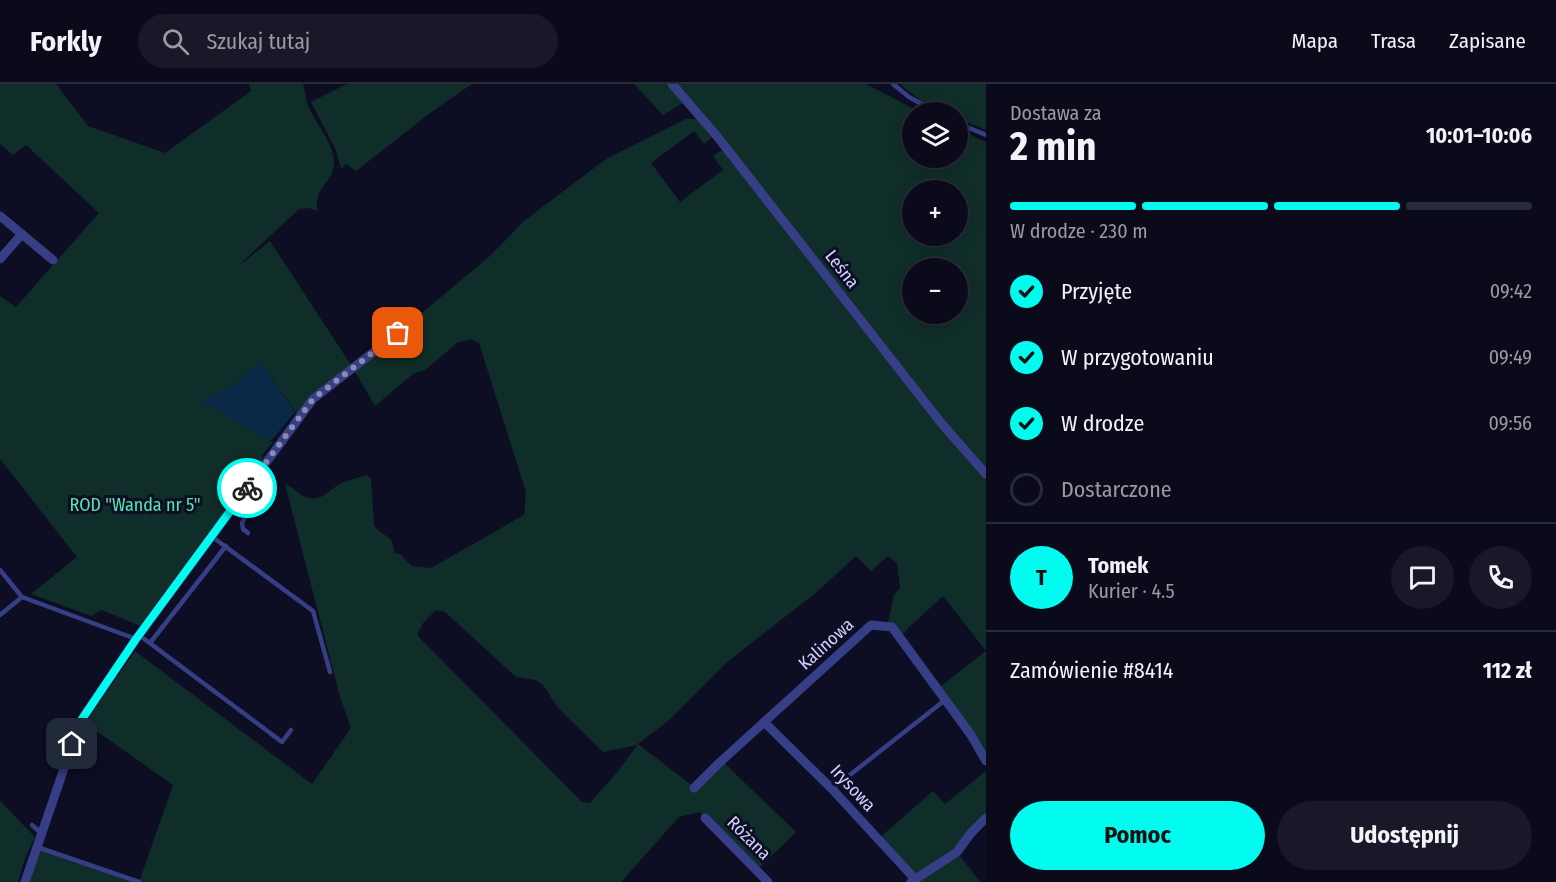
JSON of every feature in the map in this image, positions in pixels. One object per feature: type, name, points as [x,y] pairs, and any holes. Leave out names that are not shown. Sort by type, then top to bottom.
[{"type":"street","name":"Leśna","points":[[672,84],[716,135],[942,424],[986,474]]},
{"type":"street","points":[[0,216],[53,260]]},
{"type":"street","points":[[0,259],[22,234]]},
{"type":"street","points":[[25,882],[80,722],[137,637],[313,399],[398,333]]},
{"type":"street","name":"Kalinowa","points":[[694,788],[871,625],[892,627],[971,735],[986,761]]},
{"type":"street","name":"Irysowa","points":[[764,722],[832,789],[913,881]]},
{"type":"street","name":"Różana","points":[[705,818],[768,882]]},
{"type":"street","points":[[913,881],[957,852],[986,818]]},
{"type":"lane","points":[[893,84],[918,102]]},
{"type":"lane","points":[[968,128],[986,135]]},
{"type":"lane","points":[[248,533],[243,529],[242,522],[258,498]]},
{"type":"lane","points":[[236,503],[248,512]]},
{"type":"lane","points":[[211,536],[313,611],[330,672]]},
{"type":"lane","points":[[150,643],[226,546]]},
{"type":"lane","points":[[0,570],[22,597],[150,643],[282,742],[291,730]]},
{"type":"lane","points":[[0,615],[22,597]]},
{"type":"lane","points":[[832,789],[945,700]]},
{"type":"lane","points":[[32,825],[41,833]]},
{"type":"lane","points":[[37,847],[139,882]]},
{"type":"green space","name":"ROD \"Wanda nr 5\"","points":[[0,84],[56,84],[88,126],[165,153],[251,91],[249,84],[303,84],[307,103],[331,148],[333,170],[320,191],[318,211],[309,208],[299,209],[237,267],[270,241],[351,365],[297,414],[260,362],[233,386],[201,401],[273,442],[262,455],[263,458],[258,466],[140,626],[102,610],[91,616],[31,594],[77,557],[0,459],[0,296],[16,307],[99,213],[26,145],[13,155],[0,144]]},
{"type":"green space","points":[[347,84],[472,84],[430,113],[356,171],[346,164],[341,169],[336,150],[311,102]]},
{"type":"green space","points":[[634,84],[866,84],[902,103],[902,168],[968,168],[968,134],[986,142],[986,651],[943,596],[900,638],[887,627],[894,595],[900,588],[897,563],[888,556],[871,571],[856,556],[818,591],[726,663],[669,720],[638,744],[694,787],[721,760],[796,832],[757,870],[700,812],[679,817],[621,882],[139,882],[173,785],[85,723],[135,651],[312,784],[351,728],[340,697],[285,484],[305,497],[317,498],[324,496],[342,483],[367,475],[371,479],[374,525],[390,539],[394,553],[400,554],[412,566],[431,568],[524,515],[526,492],[479,343],[470,339],[457,343],[425,370],[414,373],[375,406],[354,370],[491,255],[524,221],[608,158],[686,119],[697,119],[712,137],[704,144],[694,131],[651,163],[680,202],[723,170],[713,156],[725,148],[686,101],[663,115]],"holes":[[[436,610],[445,612],[516,677],[536,680],[543,685],[558,708],[603,752],[637,745],[590,803],[582,802],[417,635],[423,623]]]},
{"type":"green space","points":[[900,84],[986,84],[986,130],[968,123],[968,102],[923,102]]},
{"type":"green space","points":[[986,651],[986,764],[937,689]]},
{"type":"green space","points":[[986,771],[986,818],[957,852],[980,882],[921,882],[878,839],[933,791],[945,804]]},
{"type":"green space","points":[[0,801],[35,837],[25,858],[18,882],[0,882]]},
{"type":"green space","points":[[39,850],[133,882],[28,882]]},
{"type":"water","points":[[260,362],[295,412],[271,441],[200,401],[233,386]]},
{"type":"way so far","points":[[247,488],[313,399],[398,333]]},
{"type":"route","points":[[72,744],[80,722],[136,639],[247,488]]}]
